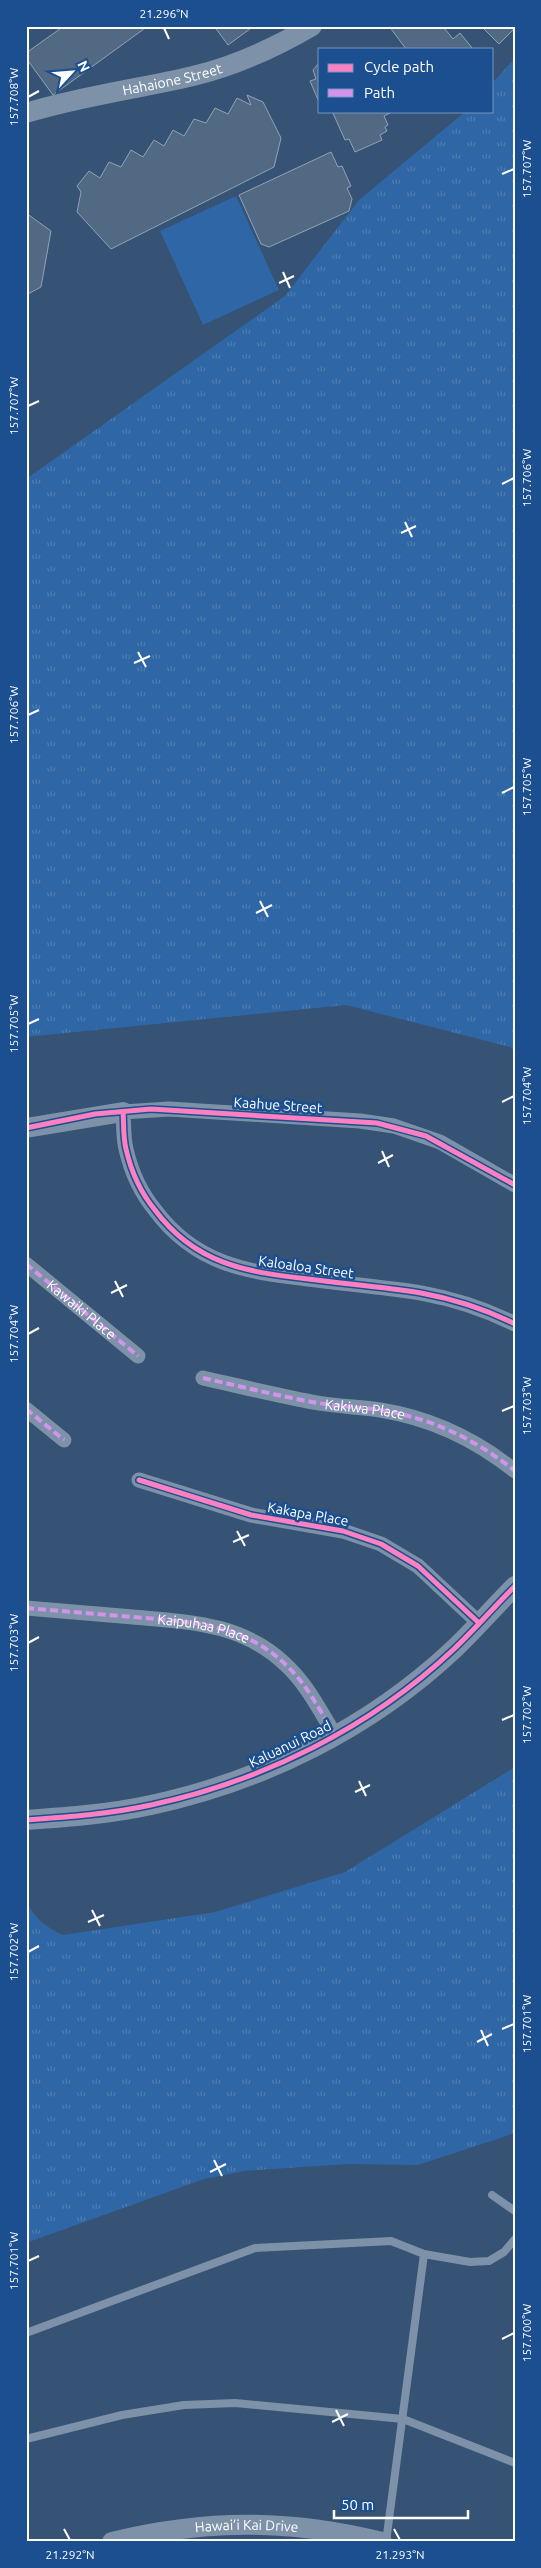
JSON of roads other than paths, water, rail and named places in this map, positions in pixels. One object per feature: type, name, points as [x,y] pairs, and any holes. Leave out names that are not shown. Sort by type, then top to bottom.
[{"type":"street","name":"Hahaione Street","points":[[26,113],[80,98],[195,76],[262,52],[312,26]]},
{"type":"street","name":"Kaahue Street","points":[[26,1128],[123,1112],[169,1109],[360,1121],[394,1126],[440,1142],[515,1185]]},
{"type":"street","name":"Kaloaloa Street","points":[[123,1112],[126,1148],[139,1186],[149,1203],[174,1232],[206,1255],[223,1263],[261,1274],[421,1293],[450,1299],[478,1307],[515,1324]]},
{"type":"street","name":"Kawaiki Place","points":[[26,1264],[138,1356]]},
{"type":"street","name":"Kakiwa Place","points":[[203,1378],[312,1402],[380,1410],[419,1419],[460,1434],[499,1458],[515,1471]]},
{"type":"street","points":[[26,1409],[64,1440]]},
{"type":"street","name":"Kakapa Place","points":[[139,1480],[251,1515],[343,1531],[374,1542],[418,1566],[479,1623]]},
{"type":"street","name":"Kaluanui Road","points":[[26,1820],[113,1812],[186,1797],[256,1774],[335,1736],[392,1700],[454,1648],[515,1586]]},
{"type":"street","name":"Kaipuhaa Place","points":[[26,1608],[202,1623],[233,1631],[262,1645],[286,1665],[307,1689],[335,1736]]},
{"type":"street","name":"Hawai’i Kai Drive","points":[[112,2542],[190,2526],[229,2523],[308,2527],[382,2542]]},
{"type":"lane","points":[[492,2195],[515,2211]]},
{"type":"lane","points":[[26,2333],[255,2248],[391,2241],[424,2254],[470,2262],[489,2260],[504,2252],[515,2239]]},
{"type":"lane","points":[[386,2542],[424,2254]]},
{"type":"lane","points":[[26,2439],[122,2415],[184,2405],[235,2402],[403,2418],[515,2463]]}]
